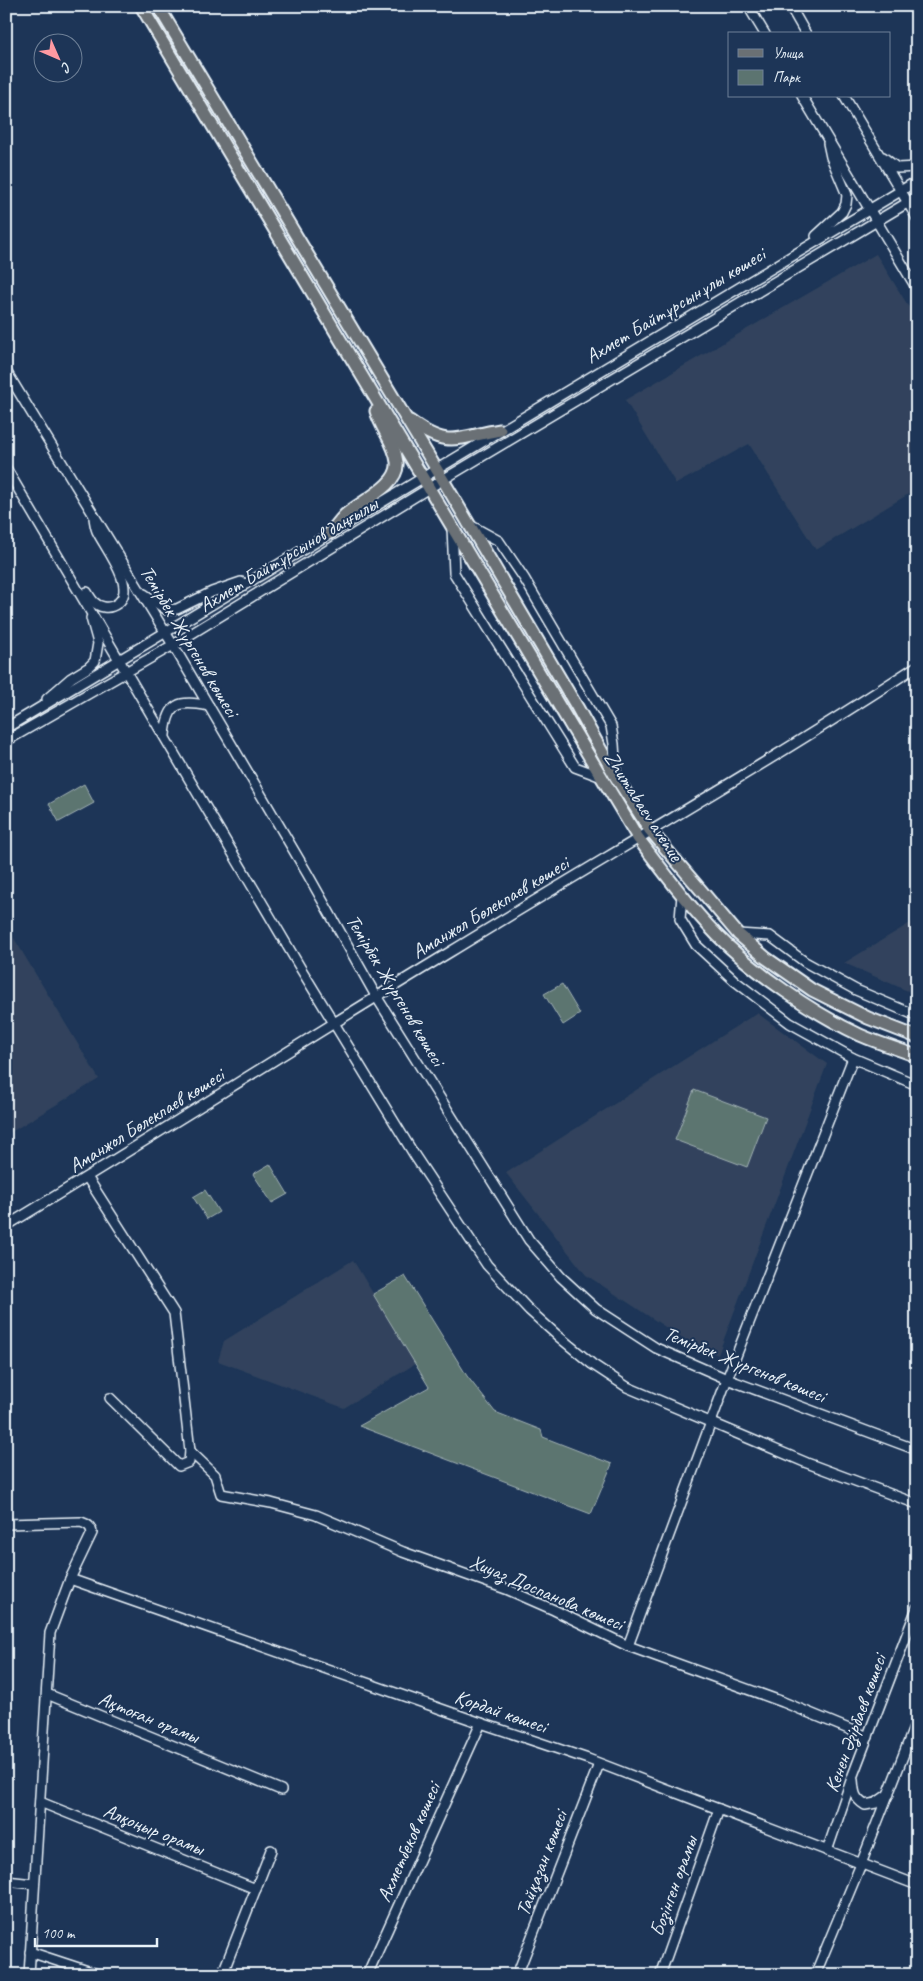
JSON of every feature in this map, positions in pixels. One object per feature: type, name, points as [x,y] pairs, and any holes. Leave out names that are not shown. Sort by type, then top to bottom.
[{"type":"main road","name":"Zhumabaev avenue","points":[[141,6],[638,838],[682,895],[718,936],[766,978],[860,1035],[917,1056]]},
{"type":"main road","name":"Zhumabaev avenue","points":[[158,6],[443,480],[616,776],[650,830],[738,934],[766,958],[812,990],[868,1018],[917,1037]]},
{"type":"main road","points":[[330,533],[344,516],[390,482],[396,473],[398,462],[394,449],[378,417],[372,393]]},
{"type":"main road","points":[[405,418],[428,434],[448,440],[467,438],[500,430]]},
{"type":"street","points":[[748,6],[764,32]]},
{"type":"street","points":[[790,6],[805,32]]},
{"type":"street","points":[[803,98],[917,289]]},
{"type":"street","points":[[845,98],[917,218]]},
{"type":"street","points":[[801,250],[831,223],[846,204],[847,195],[831,157],[827,138]]},
{"type":"street","points":[[878,153],[897,168],[917,167]]},
{"type":"street","name":"Ахмет Байтұрсынұлы көшесі","points":[[452,459],[917,180]]},
{"type":"street","name":"Ахмет Байтұрсынұлы көшесі","points":[[458,471],[917,197]]},
{"type":"street","name":"Темірбек Жүргенов көшесі","points":[[6,371],[173,645],[307,873],[376,996],[522,1231],[561,1277],[596,1309],[656,1348],[727,1379],[917,1450]]},
{"type":"street","name":"Ахмет Байтұрсынов даңғылы","points":[[6,728],[452,459]]},
{"type":"street","points":[[6,468],[165,735],[255,892],[443,1200],[487,1265],[529,1310],[592,1364],[627,1388],[807,1463],[917,1504]]},
{"type":"street","name":"Ахмет Байтұрсынов даңғылы","points":[[6,742],[173,645],[458,471]]},
{"type":"street","points":[[46,533],[55,540],[92,602],[101,607],[110,607],[122,599],[126,589],[120,573],[96,530],[92,511]]},
{"type":"street","points":[[468,524],[500,540],[524,578],[610,726],[614,744],[616,776]]},
{"type":"street","points":[[452,527],[454,573],[575,767],[602,777]]},
{"type":"street","points":[[141,592],[167,610],[177,609],[212,592],[258,577]]},
{"type":"street","points":[[28,715],[94,661],[98,643],[90,608]]},
{"type":"street","name":"Аманжол Бөлекпаев көшесі","points":[[6,1226],[376,996],[789,746],[917,666]]},
{"type":"street","points":[[165,735],[169,712],[176,706],[184,702],[209,706]]},
{"type":"street","points":[[682,895],[680,919],[696,945],[719,968],[790,1023],[853,1058],[917,1085]]},
{"type":"street","points":[[738,934],[770,936],[805,962],[856,990],[917,1016]]},
{"type":"street","name":"Хиуаз Доспанова көшесі","points":[[190,1451],[215,1475],[221,1494],[316,1514],[395,1548],[514,1593],[628,1646],[727,1379],[853,1058]]},
{"type":"street","points":[[87,1177],[174,1313],[190,1451],[189,1462],[179,1466],[110,1398]]},
{"type":"street","points":[[6,1524],[81,1522],[87,1524],[92,1533],[70,1579],[50,1633],[29,1975]]},
{"type":"street","name":"Қордай көшесі","points":[[70,1579],[599,1764],[917,1885]]},
{"type":"street","name":"Кенен Әзірбаев көшесі","points":[[828,1851],[853,1775],[917,1608]]},
{"type":"street","points":[[628,1646],[783,1702],[868,1737]]},
{"type":"street","name":"Ақтоған орамы","points":[[47,1694],[281,1790]]},
{"type":"street","points":[[815,1975],[917,1720]]},
{"type":"street","name":"Ахметбеков көшесі","points":[[367,1975],[481,1723]]},
{"type":"street","name":"Тайқазан көшесі","points":[[517,1975],[599,1764]]},
{"type":"street","points":[[853,1775],[854,1794],[857,1800],[864,1805],[876,1803],[888,1794]]},
{"type":"street","name":"Алқоңыр орамы","points":[[40,1802],[256,1888]]},
{"type":"street","name":"Бозінген орамы","points":[[660,1975],[719,1809]]},
{"type":"street","points":[[222,1975],[271,1850]]},
{"type":"street","points":[[6,1881],[34,1884]]},
{"type":"street","points":[[30,1952],[100,1975]]},
{"type":"shaded area","points":[[876,254],[917,320],[917,489],[816,550],[749,444],[676,484],[625,400]]},
{"type":"shaded area","points":[[917,919],[917,995],[844,963]]},
{"type":"shaded area","points":[[6,925],[99,1079],[6,1135]]},
{"type":"shaded area","points":[[757,1013],[827,1064],[718,1355],[682,1338],[586,1275],[506,1173]]},
{"type":"shaded area","points":[[353,1260],[415,1364],[344,1408],[218,1361],[224,1341]]},
{"type":"green space","points":[[84,784],[94,803],[59,822],[49,804]]},
{"type":"green space","points":[[562,984],[580,1014],[563,1025],[544,994]]},
{"type":"green space","points":[[694,1090],[766,1117],[747,1167],[675,1140]]},
{"type":"green space","points":[[270,1164],[288,1194],[272,1203],[253,1174]]},
{"type":"green space","points":[[205,1190],[219,1212],[207,1219],[193,1197]]},
{"type":"green space","points":[[405,1276],[467,1376],[495,1412],[541,1430],[543,1437],[612,1464],[591,1514],[359,1426],[429,1387],[373,1294]]}]
